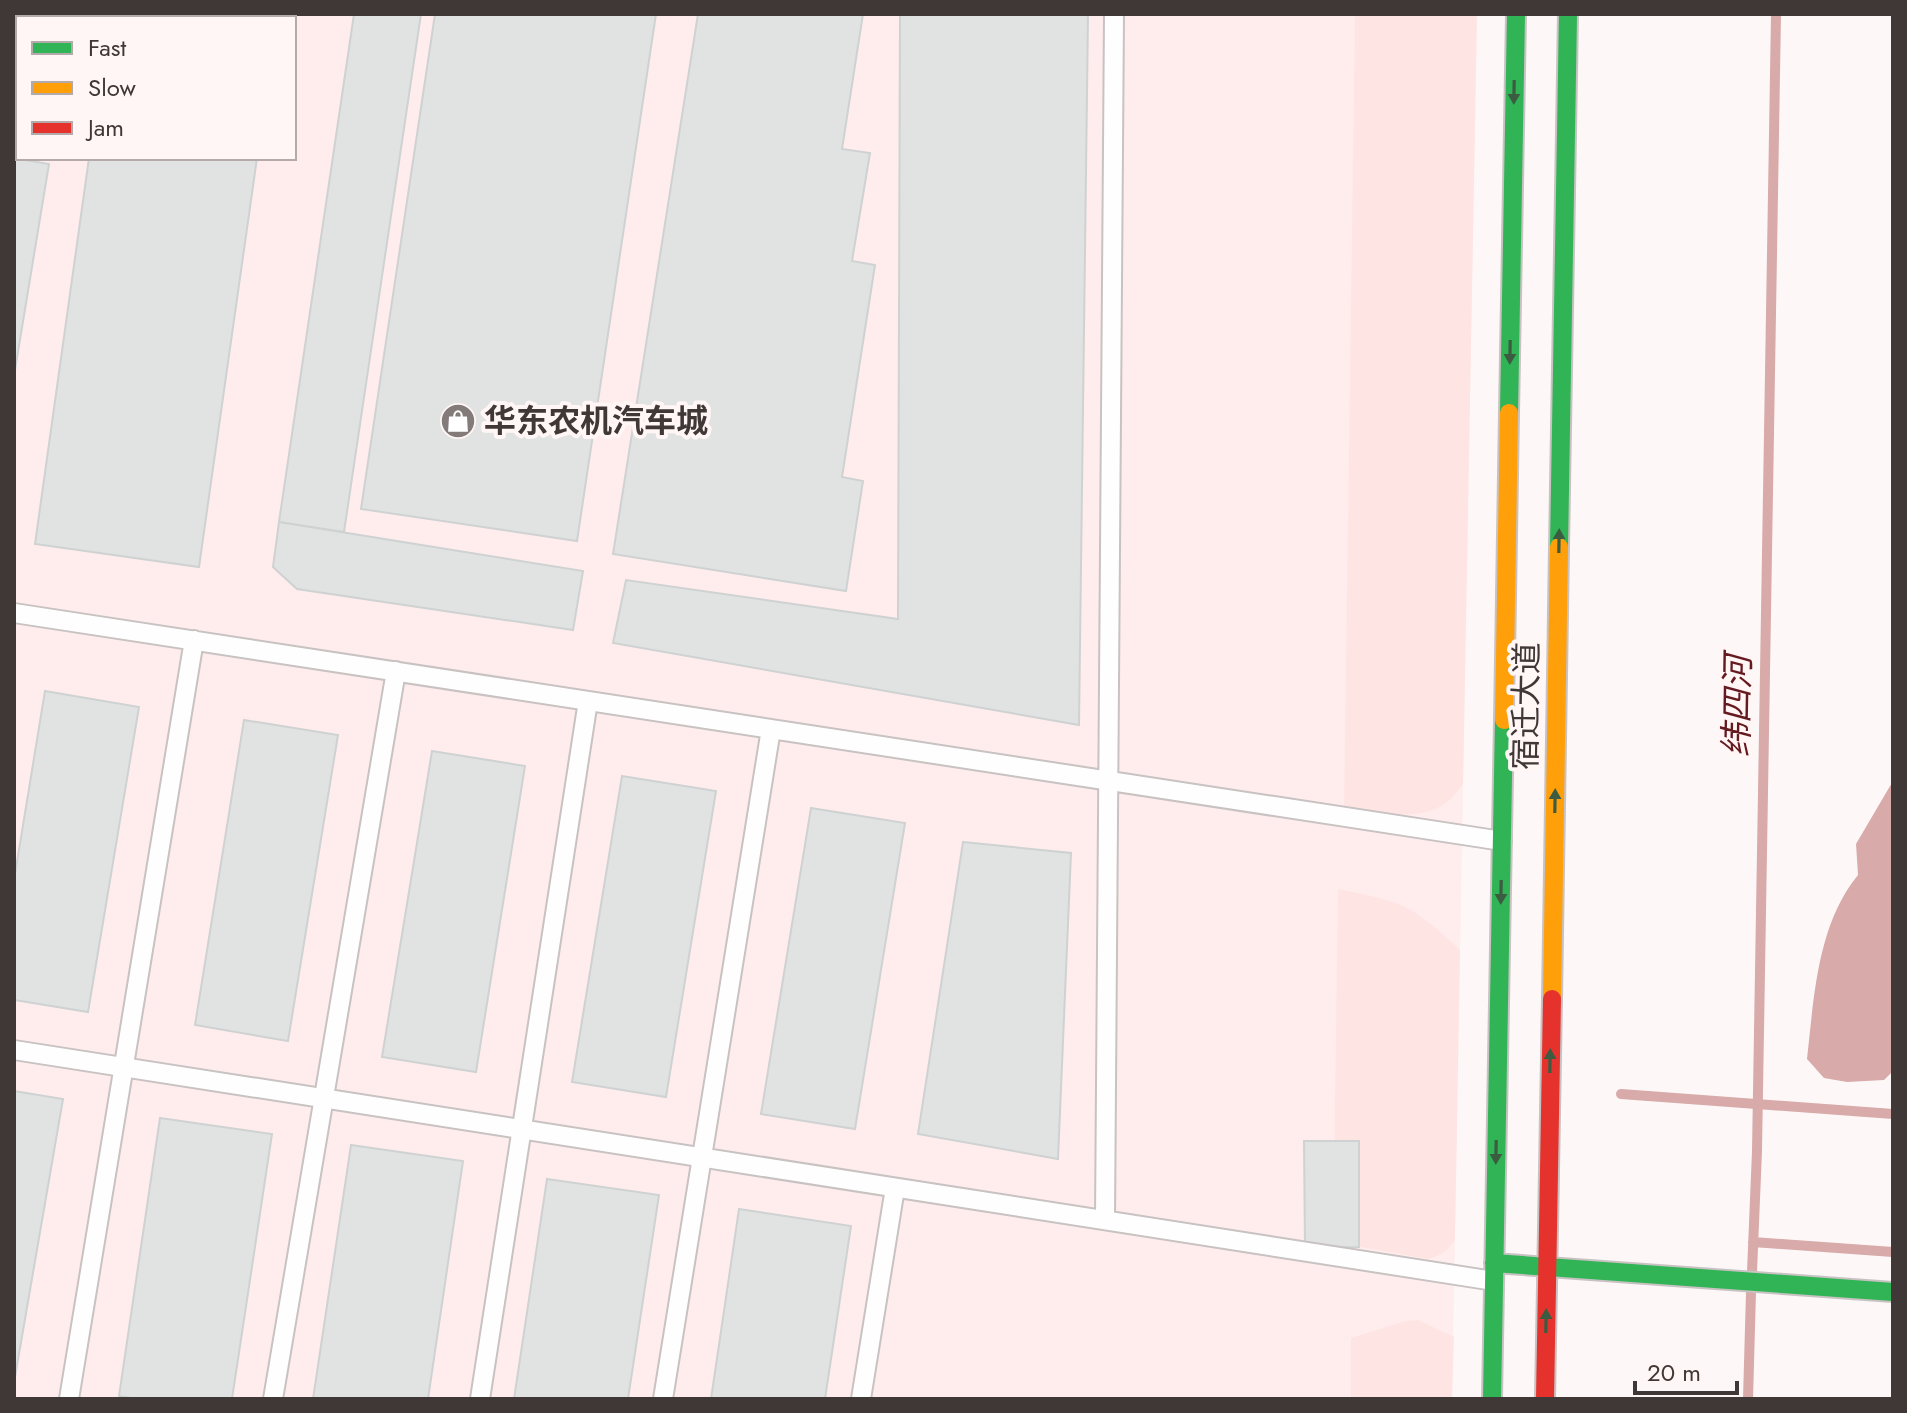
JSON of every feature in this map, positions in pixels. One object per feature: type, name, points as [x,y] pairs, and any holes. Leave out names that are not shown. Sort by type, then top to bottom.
[{"type":"main road","name":"宿迁大道","points":[[1492,1399],[1516,14]]},
{"type":"main road","name":"宿迁大道","points":[[1545,1399],[1568,14]]},
{"type":"main road","points":[[1494,1272],[1547,1267],[1893,1292]]},
{"type":"lane","points":[[1105,1220],[1114,14]]},
{"type":"lane","points":[[14,613],[1502,841]]},
{"type":"lane","points":[[69,1399],[194,640]]},
{"type":"lane","points":[[273,1399],[396,671]]},
{"type":"lane","points":[[480,1399],[588,701]]},
{"type":"lane","points":[[663,1399],[771,729]]},
{"type":"lane","points":[[14,1050],[1105,1220],[1494,1272]]},
{"type":"lane","points":[[861,1399],[895,1188]]},
{"type":"shaded area","name":"华东农机汽车城","points":[[14,14],[1477,14],[1452,1399],[14,1399]]},
{"type":"shaded area","points":[[1355,14],[1477,14],[1463,784],[1446,803],[1423,813],[1410,814],[1344,809]]},
{"type":"shaded area","points":[[1893,781],[1893,1071],[1884,1080],[1847,1082],[1824,1078],[1807,1059],[1820,963],[1834,916],[1858,875],[1856,844]]},
{"type":"shaded area","points":[[1338,889],[1385,899],[1411,910],[1460,950],[1455,1239],[1444,1252],[1428,1259],[1333,1242]]},
{"type":"shaded area","points":[[1418,1320],[1454,1337],[1452,1399],[1351,1399],[1351,1338],[1405,1321]]},
{"type":"building","points":[[14,14],[70,14],[16,16],[14,108]]},
{"type":"building","points":[[354,14],[421,14],[344,532],[279,522]]},
{"type":"building","points":[[435,14],[656,14],[577,541],[361,509]]},
{"type":"building","points":[[698,14],[863,14],[842,149],[870,153],[852,261],[875,265],[842,477],[863,481],[846,591],[613,554]]},
{"type":"building","points":[[900,14],[1088,14],[1079,725],[613,643],[626,580],[898,619]]},
{"type":"building","points":[[14,158],[49,164],[14,376]]},
{"type":"building","points":[[89,160],[257,160],[199,567],[35,544]]},
{"type":"building","points":[[279,522],[583,571],[573,630],[297,589],[273,567]]},
{"type":"building","points":[[45,691],[139,707],[88,1012],[14,1000],[14,880]]},
{"type":"building","points":[[244,720],[338,735],[288,1041],[195,1025]]},
{"type":"building","points":[[432,751],[525,766],[476,1072],[382,1057]]},
{"type":"building","points":[[622,776],[716,791],[666,1097],[572,1082]]},
{"type":"building","points":[[811,808],[905,823],[855,1129],[761,1114]]},
{"type":"building","points":[[963,842],[1071,853],[1058,1159],[918,1134]]},
{"type":"building","points":[[14,1091],[63,1099],[15,1377],[14,1377]]},
{"type":"building","points":[[160,1118],[272,1134],[232,1399],[137,1399],[119,1396]]},
{"type":"building","points":[[1304,1141],[1359,1141],[1359,1247],[1305,1248]]},
{"type":"building","points":[[351,1145],[463,1161],[428,1399],[313,1399]]},
{"type":"building","points":[[547,1179],[659,1195],[628,1399],[514,1399]]},
{"type":"building","points":[[739,1209],[851,1226],[825,1399],[711,1399]]},
{"type":"waterway","name":"纬四河","points":[[1752,1272],[1757,1151],[1776,14]]},
{"type":"waterway","name":"纬四河","points":[[1621,1094],[1893,1114]]},
{"type":"waterway","points":[[1753,1242],[1893,1252]]},
{"type":"waterway","name":"纬四河","points":[[1748,1399],[1751,1292]]},
{"type":"traffic: fast","points":[[1509,413],[1516,14]]},
{"type":"traffic: fast","points":[[1559,547],[1568,14]]},
{"type":"traffic: fast","points":[[1492,1399],[1504,720]]},
{"type":"traffic: fast","points":[[1494,1263],[1893,1292]]},
{"type":"traffic: slow","points":[[1504,720],[1509,413]]},
{"type":"traffic: slow","points":[[1552,999],[1559,547]]},
{"type":"traffic: jam","points":[[1545,1399],[1552,999]]},
{"type":"place","name":"华东农机汽车城","points":[[458,421]]}]
